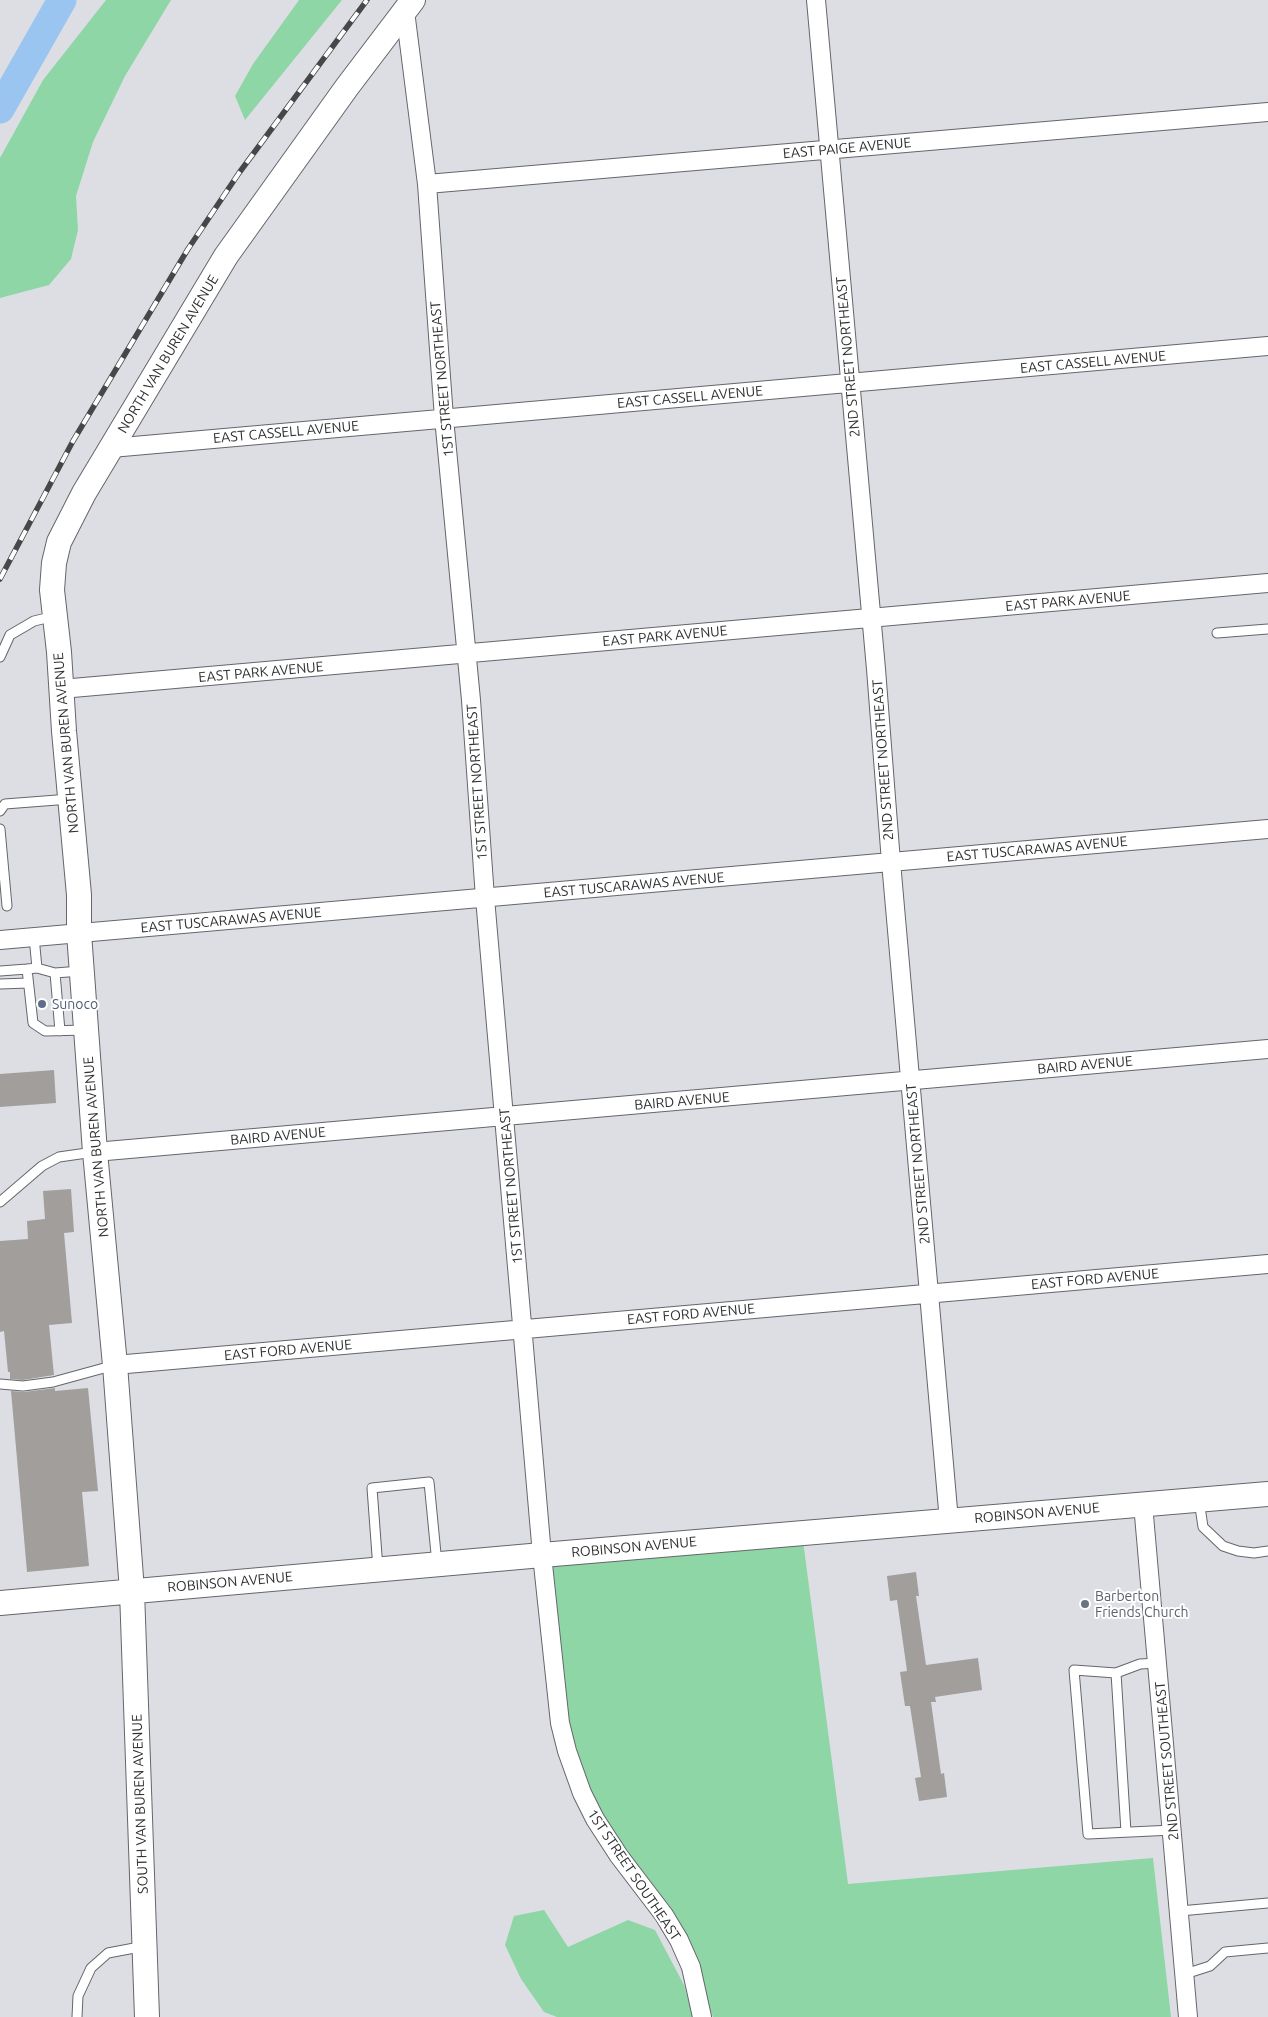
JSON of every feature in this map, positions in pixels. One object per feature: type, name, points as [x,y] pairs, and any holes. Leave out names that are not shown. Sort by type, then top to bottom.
[{"type":"main road","name":"NORTH VAN BUREN AVENUE","points":[[132,1591],[115,1365],[95,1152],[79,933],[79,895],[52,590],[56,550],[84,493],[226,256],[409,5]]},
{"type":"main road","name":"ROBINSON AVENUE","points":[[0,1603],[378,1569],[1268,1494]]},
{"type":"main road","name":"SOUTH VAN BUREN AVENUE","points":[[132,1591],[147,2017]]},
{"type":"street","name":"2ND STREET NORTHEAST","points":[[816,0],[828,150],[872,618],[891,862],[949,1521]]},
{"type":"street","name":"1ST STREET NORTHEAST","points":[[409,5],[427,184],[444,418],[466,654],[485,898],[542,1555]]},
{"type":"street","name":"EAST PAIGE AVENUE","points":[[427,184],[1268,112]]},
{"type":"street","name":"EAST CASSELL AVENUE","points":[[111,448],[1268,346]]},
{"type":"street","name":"EAST PARK AVENUE","points":[[61,689],[1268,583]]},
{"type":"street","name":"EAST TUSCARAWAS AVENUE","points":[[0,940],[1268,829]]},
{"type":"street","name":"BAIRD AVENUE","points":[[95,1152],[1268,1049]]},
{"type":"street","name":"EAST FORD AVENUE","points":[[115,1365],[1268,1264]]},
{"type":"street","name":"2ND STREET SOUTHEAST","points":[[1143,1504],[1188,2017]]},
{"type":"street","name":"1ST STREET SOUTHEAST","points":[[542,1555],[560,1723],[567,1752],[582,1793],[595,1820],[619,1856],[664,1915],[679,1940],[693,1974],[702,2017]]},
{"type":"lane","points":[[0,657],[10,635],[34,621],[55,616]]},
{"type":"lane","points":[[1217,632],[1268,629]]},
{"type":"lane","points":[[0,811],[5,804],[70,799]]},
{"type":"lane","points":[[0,829],[7,906]]},
{"type":"lane","points":[[34,937],[37,968]]},
{"type":"lane","points":[[0,971],[37,968],[55,973],[82,971]]},
{"type":"lane","points":[[27,969],[33,1023],[45,1031],[86,1030]]},
{"type":"lane","points":[[55,973],[60,1031]]},
{"type":"lane","points":[[0,984],[28,983]]},
{"type":"lane","points":[[0,1202],[42,1166],[59,1156],[80,1152],[95,1152]]},
{"type":"lane","points":[[0,1384],[23,1386],[53,1382],[115,1365]]},
{"type":"lane","points":[[378,1569],[372,1488],[429,1482],[437,1564]]},
{"type":"lane","points":[[1199,1500],[1203,1527],[1223,1546],[1238,1551],[1254,1553],[1268,1551]]},
{"type":"lane","points":[[1158,1663],[1140,1664],[1116,1673],[1074,1670],[1088,1834],[1173,1830]]},
{"type":"lane","points":[[1116,1673],[1126,1832]]},
{"type":"lane","points":[[1180,1911],[1268,1903]]},
{"type":"lane","points":[[77,2017],[78,1996],[91,1968],[108,1953],[145,1946]]},
{"type":"lane","points":[[1185,1974],[1210,1966],[1226,1952],[1268,1948]]},
{"type":"green space","points":[[106,0],[171,0],[125,76],[93,142],[76,196],[78,230],[71,259],[49,285],[0,298],[0,158],[43,80]]},
{"type":"green space","points":[[299,0],[342,0],[245,120],[235,96],[253,64]]},
{"type":"green space","points":[[802,1533],[848,1884],[1153,1858],[1171,2017],[713,2017],[699,1977],[619,1856],[567,1751],[542,1555]]},
{"type":"green space","points":[[544,1910],[568,1947],[628,1920],[655,1930],[684,1985],[693,2017],[557,2017],[544,2012],[521,1979],[505,1945],[514,1916]]},
{"type":"building","points":[[54,1070],[56,1103],[0,1107],[0,1074]]},
{"type":"building","points":[[71,1189],[74,1232],[64,1233],[72,1323],[49,1325],[54,1375],[23,1380],[10,1379],[4,1331],[0,1332],[0,1241],[28,1239],[27,1221],[45,1219],[43,1191]]},
{"type":"building","points":[[55,1388],[55,1391],[88,1388],[98,1491],[82,1492],[89,1566],[27,1572],[11,1391],[24,1392]]},
{"type":"building","points":[[916,1572],[919,1596],[916,1596],[926,1665],[978,1658],[982,1690],[935,1697],[936,1702],[931,1702],[941,1774],[944,1773],[947,1797],[919,1801],[915,1778],[921,1777],[910,1706],[905,1706],[900,1672],[907,1671],[897,1600],[890,1601],[887,1576]]},
{"type":"waterway","points":[[0,109],[62,0]]},
{"type":"railway","points":[[0,579],[73,441],[188,249],[239,173],[367,0]]},
{"type":"place","name":"Sunoco","points":[[42,1004]]},
{"type":"place","name":"Barberton Friends Church","points":[[1085,1604]]}]
